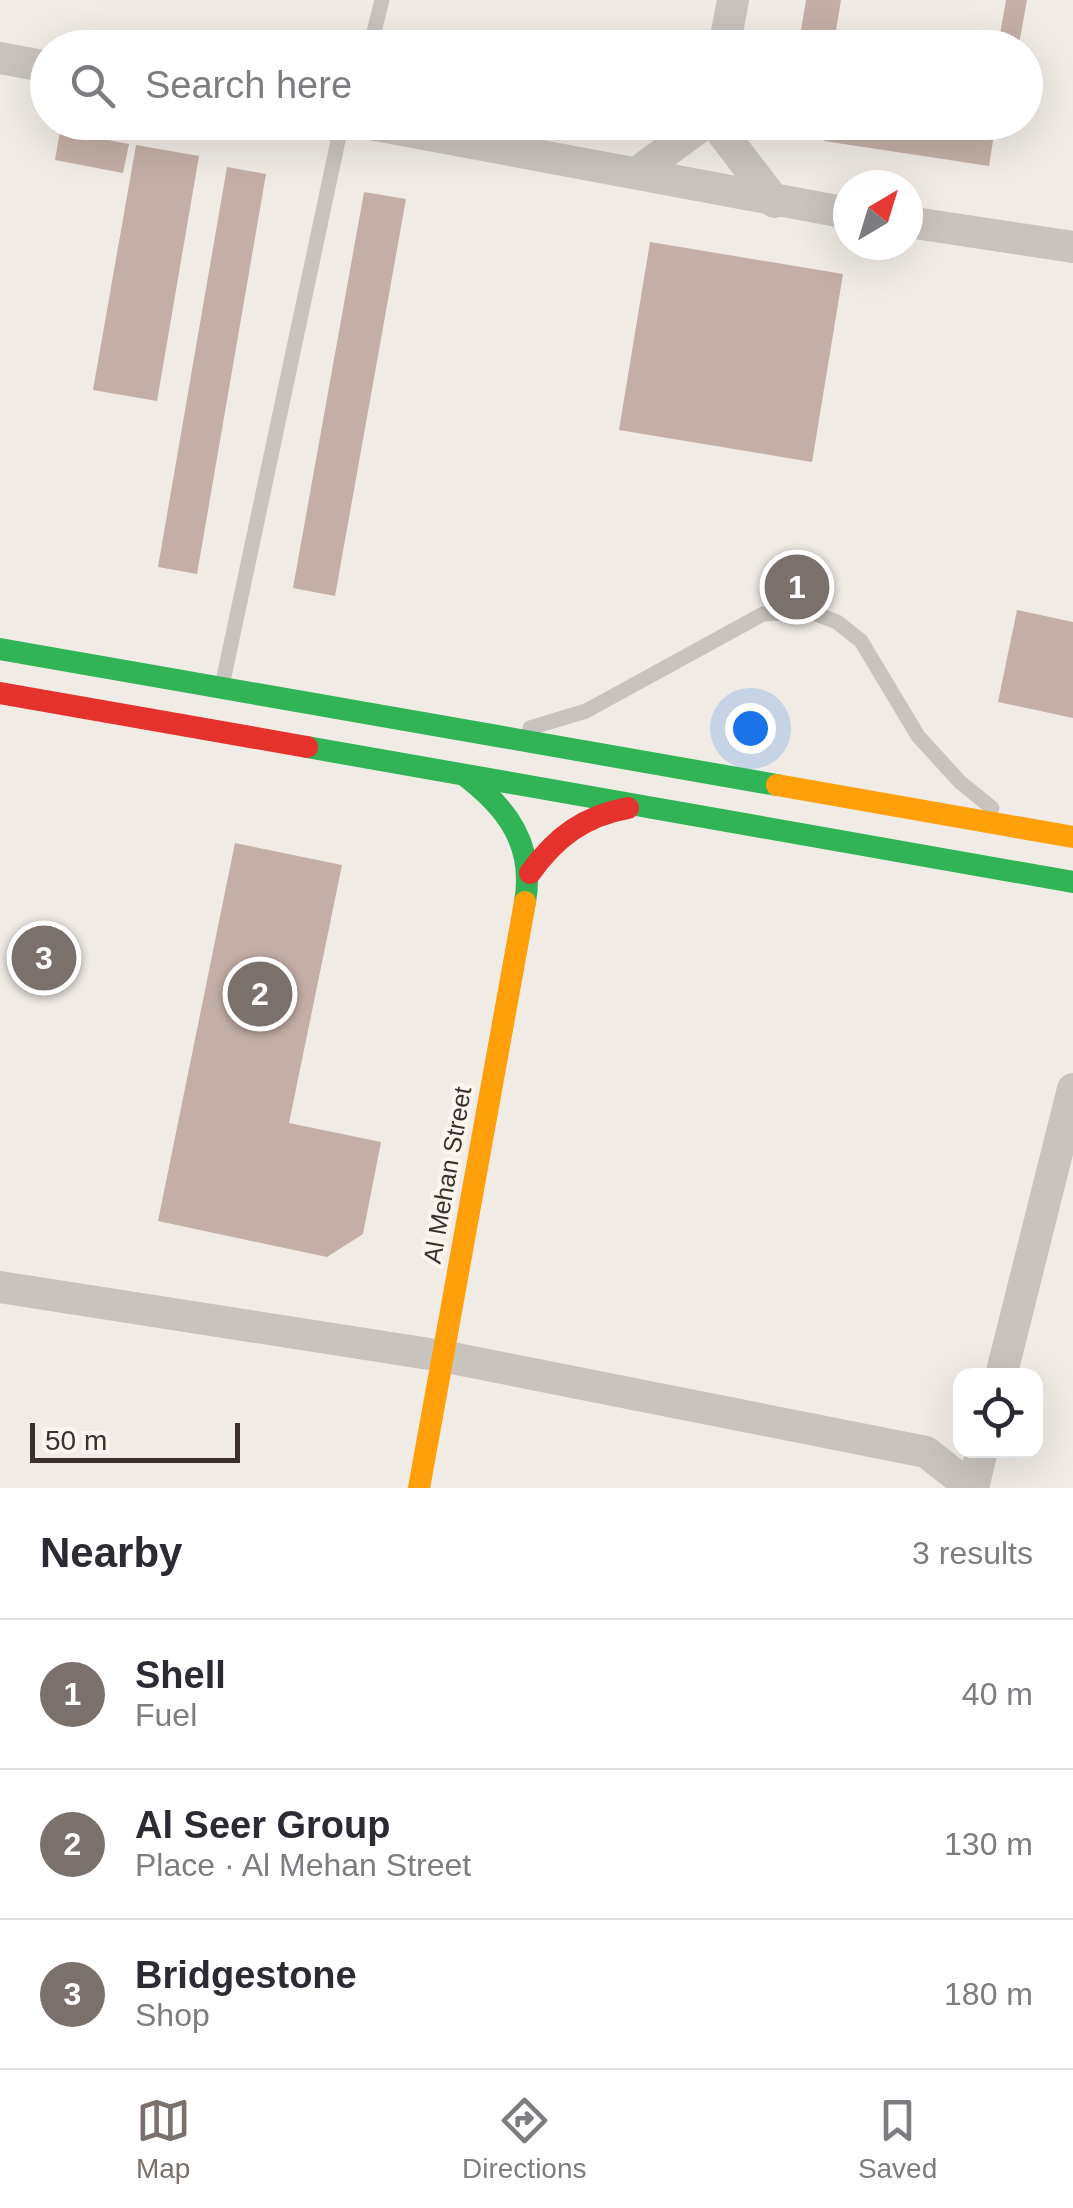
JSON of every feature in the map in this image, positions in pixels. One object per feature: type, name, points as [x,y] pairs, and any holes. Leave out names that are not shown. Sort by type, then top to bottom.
[{"type":"street","points":[[727,30],[733,0]]},
{"type":"street","points":[[0,58],[30,64]]},
{"type":"street","points":[[459,140],[833,211]]},
{"type":"street","points":[[638,172],[682,140]]},
{"type":"street","points":[[728,140],[775,202]]},
{"type":"street","points":[[923,224],[1073,247]]},
{"type":"street","points":[[0,649],[1073,837]]},
{"type":"street","points":[[0,693],[1073,882]]},
{"type":"street","points":[[464,775],[496,797],[514,822],[530,872]]},
{"type":"street","points":[[530,872],[548,845],[577,823],[606,811],[643,806]]},
{"type":"street","name":"Al Mehan Street","points":[[419,1488],[530,872]]},
{"type":"street","points":[[1003,1368],[1073,1088]]},
{"type":"street","points":[[0,1287],[442,1356],[926,1452],[972,1488],[980,1458]]},
{"type":"lane","points":[[374,30],[382,0]]},
{"type":"lane","points":[[222,690],[338,140]]},
{"type":"lane","points":[[499,738],[586,712],[763,614],[811,612],[837,622],[861,641],[918,736],[960,782],[1014,826]]},
{"type":"building","points":[[806,0],[841,0],[836,30],[801,30]]},
{"type":"building","points":[[1006,0],[1027,0],[1022,30],[1001,30]]},
{"type":"building","points":[[58,140],[129,144],[123,173],[55,160]]},
{"type":"building","points":[[824,140],[993,140],[989,166]]},
{"type":"building","points":[[136,145],[199,156],[157,401],[93,390]]},
{"type":"building","points":[[227,167],[266,174],[197,574],[158,567]]},
{"type":"building","points":[[364,192],[406,199],[335,596],[293,588]]},
{"type":"building","points":[[650,242],[843,274],[812,462],[619,430]]},
{"type":"building","points":[[1017,610],[1073,622],[1073,718],[998,702]]},
{"type":"building","points":[[235,843],[342,865],[289,1123],[381,1142],[363,1234],[327,1257],[158,1221]]},
{"type":"traffic: fast","points":[[0,649],[777,785]]},
{"type":"traffic: fast","points":[[307,747],[1073,882]]},
{"type":"traffic: fast","points":[[464,775],[493,801],[515,830],[526,863],[525,902]]},
{"type":"traffic: slow","points":[[777,785],[1073,837]]},
{"type":"traffic: slow","points":[[419,1488],[525,902]]},
{"type":"traffic: jam","points":[[0,693],[307,747]]},
{"type":"traffic: jam","points":[[530,873],[572,830],[598,816],[628,808]]},
{"type":"place","name":"Shell","points":[[797,587]]},
{"type":"place","name":"Bridgestone","points":[[44,958]]},
{"type":"place","name":"Al Seer Group","points":[[260,994]]}]
